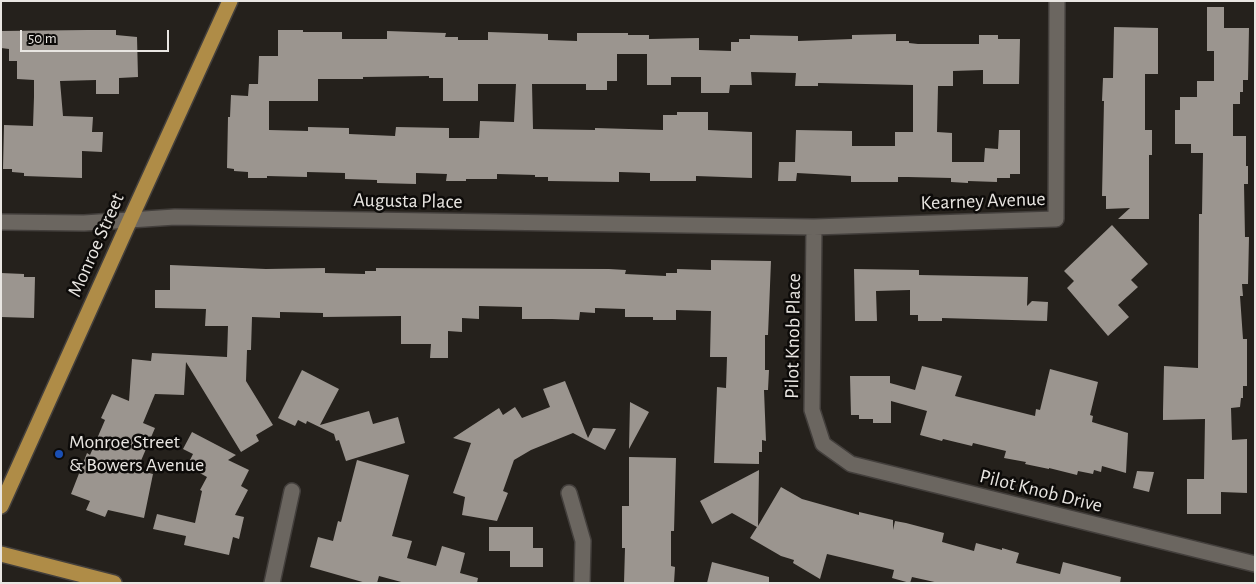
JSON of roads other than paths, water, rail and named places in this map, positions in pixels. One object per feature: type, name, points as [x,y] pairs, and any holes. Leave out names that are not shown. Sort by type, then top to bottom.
[{"type":"main road","name":"Monroe Street","points":[[1,506],[230,1]]},
{"type":"main road","points":[[1,554],[114,583]]},
{"type":"street","name":"Kearney Avenue","points":[[814,227],[1056,219],[1057,1]]},
{"type":"street","name":"Augusta Place","points":[[1,222],[84,223],[175,217],[814,227]]},
{"type":"street","name":"Pilot Knob Place","points":[[814,227],[812,410],[824,444]]},
{"type":"street","name":"Pilot Knob Drive","points":[[824,444],[850,464],[1255,564]]},
{"type":"street","points":[[272,583],[292,491]]},
{"type":"street","points":[[569,493],[583,541],[582,583]]},
{"type":"place","name":"Monroe Street & Bowers Avenue","points":[[59,454]]}]
